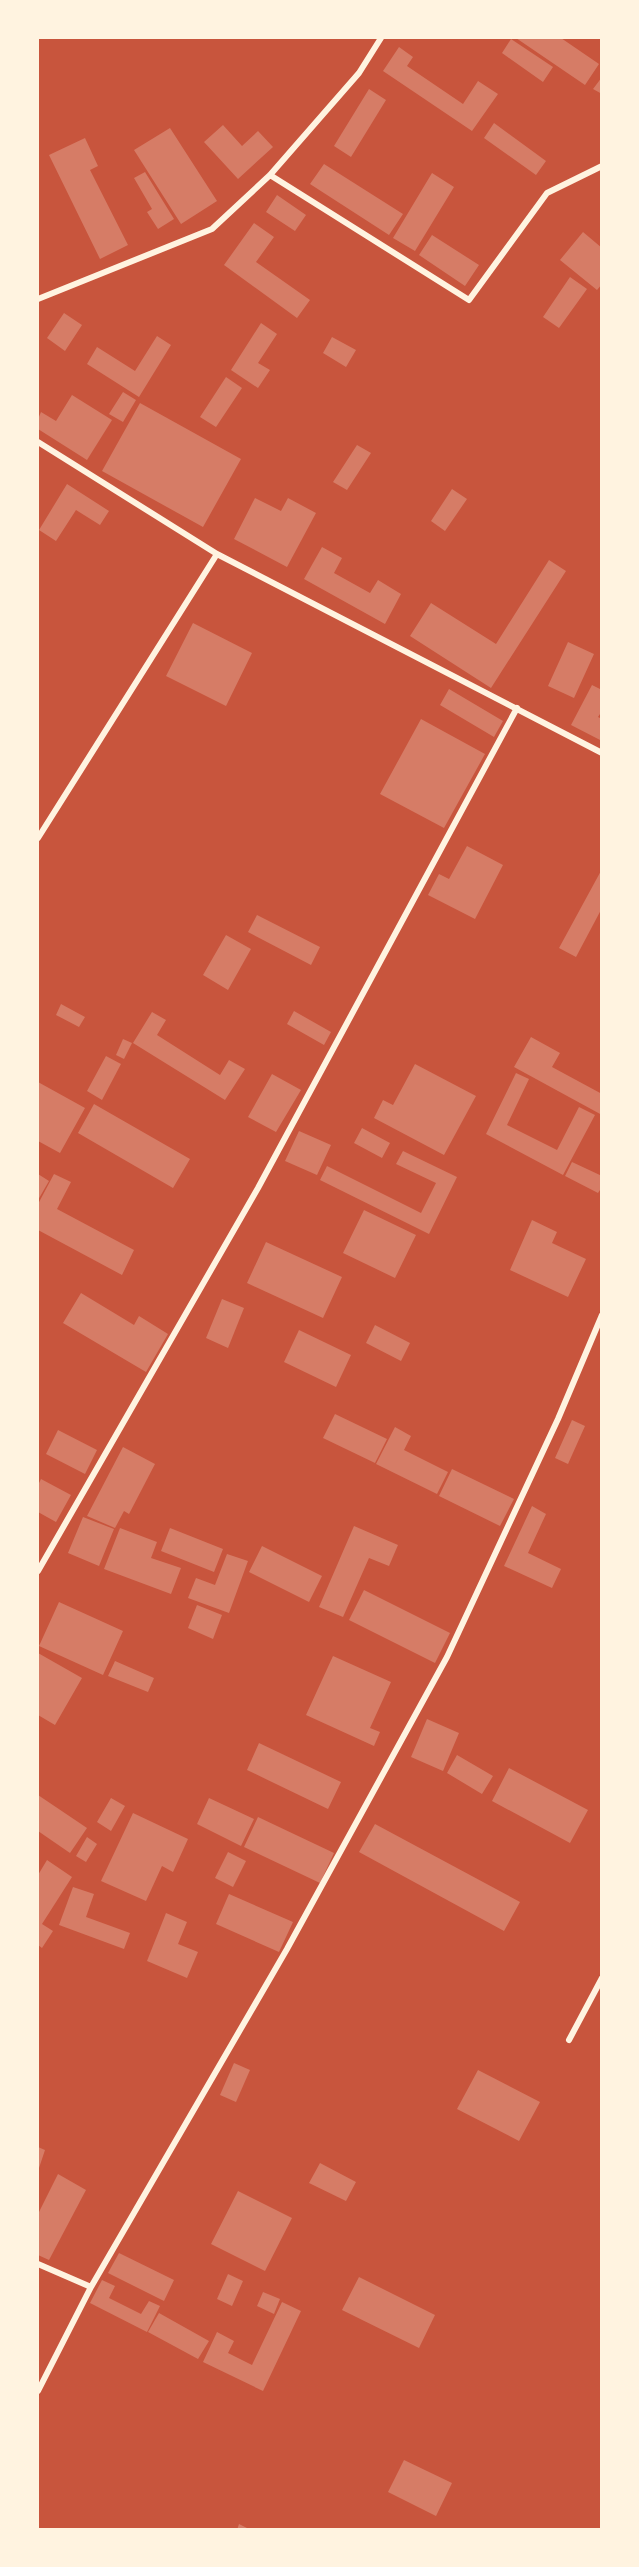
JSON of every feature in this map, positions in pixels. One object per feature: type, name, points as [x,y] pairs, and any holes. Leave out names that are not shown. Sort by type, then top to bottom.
[{"type":"street","points":[[38,299],[212,229],[270,175],[359,73],[381,38]]},
{"type":"street","points":[[270,175],[469,300],[547,193],[602,166]]},
{"type":"street","points":[[38,442],[216,554],[602,753]]},
{"type":"street","points":[[38,838],[216,554]]},
{"type":"street","points":[[38,1571],[258,1188],[517,708]]},
{"type":"street","points":[[38,2391],[92,2287],[287,1949],[447,1657],[558,1419],[602,1315]]},
{"type":"street","points":[[569,2040],[602,1978]]},
{"type":"street","points":[[38,2264],[92,2287]]},
{"type":"building","points":[[516,38],[561,38],[599,64],[585,85]]},
{"type":"building","points":[[511,39],[553,67],[543,82],[502,53]]},
{"type":"building","points":[[399,47],[413,57],[407,66],[463,104],[478,81],[498,94],[472,131],[383,71]]},
{"type":"building","points":[[602,77],[602,94],[593,89]]},
{"type":"building","points":[[369,89],[386,100],[351,157],[334,146]]},
{"type":"building","points":[[494,123],[546,161],[536,175],[484,138]]},
{"type":"building","points":[[223,125],[242,146],[258,131],[273,147],[238,179],[204,142]]},
{"type":"building","points":[[170,128],[217,201],[181,224],[134,150]]},
{"type":"building","points":[[85,138],[98,166],[90,170],[128,245],[100,259],[49,155]]},
{"type":"building","points":[[324,164],[403,214],[389,235],[310,184]]},
{"type":"building","points":[[145,172],[174,219],[158,229],[147,212],[152,209],[134,178]]},
{"type":"building","points":[[432,173],[454,187],[415,251],[393,238]]},
{"type":"building","points":[[277,195],[306,215],[295,231],[266,212]]},
{"type":"building","points":[[254,223],[274,237],[256,262],[310,300],[297,318],[224,265]]},
{"type":"building","points":[[583,232],[602,248],[602,284],[597,290],[560,260]]},
{"type":"building","points":[[432,235],[479,265],[465,286],[419,255]]},
{"type":"building","points":[[570,277],[587,289],[559,328],[543,317]]},
{"type":"building","points":[[64,313],[82,325],[65,351],[47,338]]},
{"type":"building","points":[[261,323],[277,334],[258,363],[270,370],[258,388],[231,370]]},
{"type":"building","points":[[157,336],[171,345],[139,397],[87,364],[97,347],[135,371]]},
{"type":"building","points":[[332,337],[356,350],[346,367],[323,353]]},
{"type":"building","points":[[226,377],[242,388],[216,427],[200,417]]},
{"type":"building","points":[[123,392],[136,400],[123,422],[109,414]]},
{"type":"building","points":[[72,395],[112,420],[87,460],[38,429],[41,412],[56,421]]},
{"type":"building","points":[[140,403],[241,459],[203,527],[102,471]]},
{"type":"building","points":[[357,445],[371,453],[347,490],[333,482]]},
{"type":"building","points":[[67,484],[109,511],[100,525],[76,510],[56,541],[39,530]]},
{"type":"building","points":[[452,489],[467,499],[445,531],[431,521]]},
{"type":"building","points":[[255,498],[281,511],[288,498],[316,513],[287,567],[234,539]]},
{"type":"building","points":[[322,547],[342,558],[334,573],[370,593],[378,580],[401,594],[385,624],[304,579]]},
{"type":"building","points":[[549,560],[566,571],[491,688],[410,636],[431,603],[496,644]]},
{"type":"building","points":[[193,623],[252,653],[226,706],[166,676]]},
{"type":"building","points":[[568,642],[594,654],[574,698],[548,686]]},
{"type":"building","points":[[592,685],[602,690],[602,711],[598,717],[602,719],[602,741],[571,725]]},
{"type":"building","points":[[449,689],[503,721],[494,737],[440,705]]},
{"type":"building","points":[[421,719],[485,754],[444,828],[380,794]]},
{"type":"building","points":[[467,846],[503,865],[475,919],[428,895],[439,874],[449,879]]},
{"type":"building","points":[[602,869],[602,908],[576,957],[559,948]]},
{"type":"building","points":[[257,915],[320,947],[311,965],[248,932]]},
{"type":"building","points":[[226,935],[251,949],[228,990],[203,975]]},
{"type":"building","points":[[61,1004],[85,1017],[79,1027],[56,1015]]},
{"type":"building","points":[[294,1011],[331,1032],[324,1045],[287,1024]]},
{"type":"building","points":[[152,1012],[166,1020],[157,1035],[220,1075],[229,1060],[245,1069],[225,1100],[133,1043]]},
{"type":"building","points":[[531,1037],[560,1053],[552,1067],[602,1094],[602,1115],[514,1067]]},
{"type":"building","points":[[123,1039],[132,1043],[124,1059],[116,1055]]},
{"type":"building","points":[[106,1056],[121,1064],[102,1100],[87,1091]]},
{"type":"building","points":[[415,1064],[476,1096],[444,1155],[374,1118],[383,1100],[393,1105]]},
{"type":"building","points":[[516,1073],[529,1079],[507,1125],[557,1150],[579,1107],[595,1115],[563,1175],[486,1134]]},
{"type":"building","points":[[272,1074],[301,1090],[276,1132],[248,1117]]},
{"type":"building","points":[[38,1082],[85,1108],[60,1153],[38,1141]]},
{"type":"building","points":[[94,1104],[190,1159],[173,1188],[78,1133]]},
{"type":"building","points":[[362,1128],[390,1143],[382,1158],[354,1143]]},
{"type":"building","points":[[299,1131],[331,1145],[317,1175],[285,1161]]},
{"type":"building","points":[[403,1151],[457,1177],[429,1234],[320,1180],[327,1166],[421,1213],[436,1183],[396,1164]]},
{"type":"building","points":[[572,1162],[602,1176],[602,1187],[598,1193],[565,1176]]},
{"type":"building","points":[[38,1174],[49,1181],[38,1200]]},
{"type":"building","points":[[54,1174],[71,1182],[57,1209],[134,1250],[122,1275],[38,1230],[38,1204]]},
{"type":"building","points":[[364,1210],[416,1235],[395,1278],[343,1253]]},
{"type":"building","points":[[532,1220],[557,1232],[552,1243],[586,1259],[568,1297],[510,1270]]},
{"type":"building","points":[[266,1242],[342,1277],[323,1318],[247,1283]]},
{"type":"building","points":[[81,1293],[134,1325],[139,1316],[168,1334],[146,1372],[63,1323]]},
{"type":"building","points":[[222,1299],[244,1308],[228,1348],[206,1338]]},
{"type":"building","points":[[375,1325],[410,1343],[401,1361],[366,1343]]},
{"type":"building","points":[[299,1330],[351,1355],[336,1387],[284,1362]]},
{"type":"building","points":[[335,1414],[387,1439],[375,1463],[323,1438]]},
{"type":"building","points":[[572,1420],[585,1426],[568,1464],[555,1458]]},
{"type":"building","points":[[395,1427],[411,1436],[404,1450],[448,1472],[437,1494],[376,1464]]},
{"type":"building","points":[[58,1430],[97,1450],[85,1474],[46,1454]]},
{"type":"building","points":[[123,1447],[155,1464],[129,1514],[124,1511],[115,1528],[87,1516]]},
{"type":"building","points":[[452,1469],[514,1499],[500,1526],[439,1496]]},
{"type":"building","points":[[41,1479],[71,1495],[56,1522],[38,1512],[38,1485]]},
{"type":"building","points":[[532,1506],[546,1514],[528,1553],[561,1569],[552,1588],[504,1566]]},
{"type":"building","points":[[83,1517],[114,1529],[99,1566],[68,1553]]},
{"type":"building","points":[[354,1526],[398,1545],[389,1566],[369,1558],[343,1617],[319,1607]]},
{"type":"building","points":[[120,1528],[157,1542],[151,1558],[181,1568],[171,1594],[104,1569]]},
{"type":"building","points":[[170,1528],[223,1549],[214,1572],[161,1551]]},
{"type":"building","points":[[262,1546],[322,1576],[309,1602],[249,1572]]},
{"type":"building","points":[[227,1554],[248,1561],[229,1613],[188,1598],[196,1578],[215,1585]]},
{"type":"building","points":[[364,1590],[450,1633],[435,1663],[349,1620]]},
{"type":"building","points":[[59,1602],[123,1631],[103,1675],[39,1646]]},
{"type":"building","points":[[197,1605],[222,1615],[213,1639],[188,1628]]},
{"type":"building","points":[[38,1653],[82,1678],[55,1725],[38,1715]]},
{"type":"building","points":[[333,1656],[391,1682],[370,1728],[380,1732],[374,1746],[306,1715]]},
{"type":"building","points":[[115,1661],[154,1678],[148,1692],[108,1676]]},
{"type":"building","points":[[427,1719],[459,1733],[443,1771],[411,1757]]},
{"type":"building","points":[[259,1743],[341,1782],[328,1809],[247,1770]]},
{"type":"building","points":[[457,1755],[493,1776],[482,1794],[447,1773]]},
{"type":"building","points":[[509,1768],[588,1810],[570,1843],[492,1801]]},
{"type":"building","points":[[38,1795],[87,1828],[70,1853],[38,1831]]},
{"type":"building","points":[[111,1798],[125,1806],[111,1831],[97,1822]]},
{"type":"building","points":[[209,1798],[254,1819],[241,1846],[197,1824]]},
{"type":"building","points":[[133,1813],[188,1839],[173,1872],[162,1866],[146,1901],[101,1881]]},
{"type":"building","points":[[258,1817],[334,1853],[320,1883],[244,1847]]},
{"type":"building","points":[[375,1824],[520,1902],[504,1931],[359,1852]]},
{"type":"building","points":[[87,1837],[97,1844],[86,1862],[76,1856]]},
{"type":"building","points":[[228,1852],[246,1861],[233,1887],[215,1878]]},
{"type":"building","points":[[47,1860],[72,1877],[42,1924],[53,1931],[42,1948],[38,1945],[38,1875]]},
{"type":"building","points":[[73,1887],[94,1894],[86,1917],[130,1933],[124,1949],[59,1925]]},
{"type":"building","points":[[229,1894],[293,1922],[279,1952],[216,1924]]},
{"type":"building","points":[[166,1913],[187,1922],[178,1944],[198,1952],[187,1978],[147,1961]]},
{"type":"building","points":[[234,2063],[250,2070],[236,2102],[220,2095]]},
{"type":"building","points":[[478,2070],[540,2102],[519,2141],[457,2109]]},
{"type":"building","points":[[38,2147],[45,2150],[38,2171]]},
{"type":"building","points":[[320,2163],[356,2182],[346,2201],[309,2183]]},
{"type":"building","points":[[58,2174],[86,2190],[49,2260],[38,2255],[38,2214]]},
{"type":"building","points":[[238,2191],[292,2218],[265,2271],[211,2244]]},
{"type":"building","points":[[119,2253],[174,2280],[164,2301],[108,2273]]},
{"type":"building","points":[[228,2274],[243,2281],[232,2306],[217,2299]]},
{"type":"building","points":[[359,2277],[435,2315],[419,2348],[342,2310]]},
{"type":"building","points":[[102,2280],[115,2286],[109,2298],[141,2314],[149,2301],[160,2306],[147,2332],[90,2303]]},
{"type":"building","points":[[263,2292],[280,2299],[274,2314],[257,2306]]},
{"type":"building","points":[[282,2302],[301,2311],[263,2391],[203,2362],[217,2332],[234,2341],[228,2353],[252,2365]]},
{"type":"building","points":[[159,2313],[209,2341],[198,2359],[148,2332]]},
{"type":"building","points":[[404,2460],[452,2483],[436,2516],[388,2492]]},
{"type":"building","points":[[239,2524],[251,2530],[237,2530]]}]
